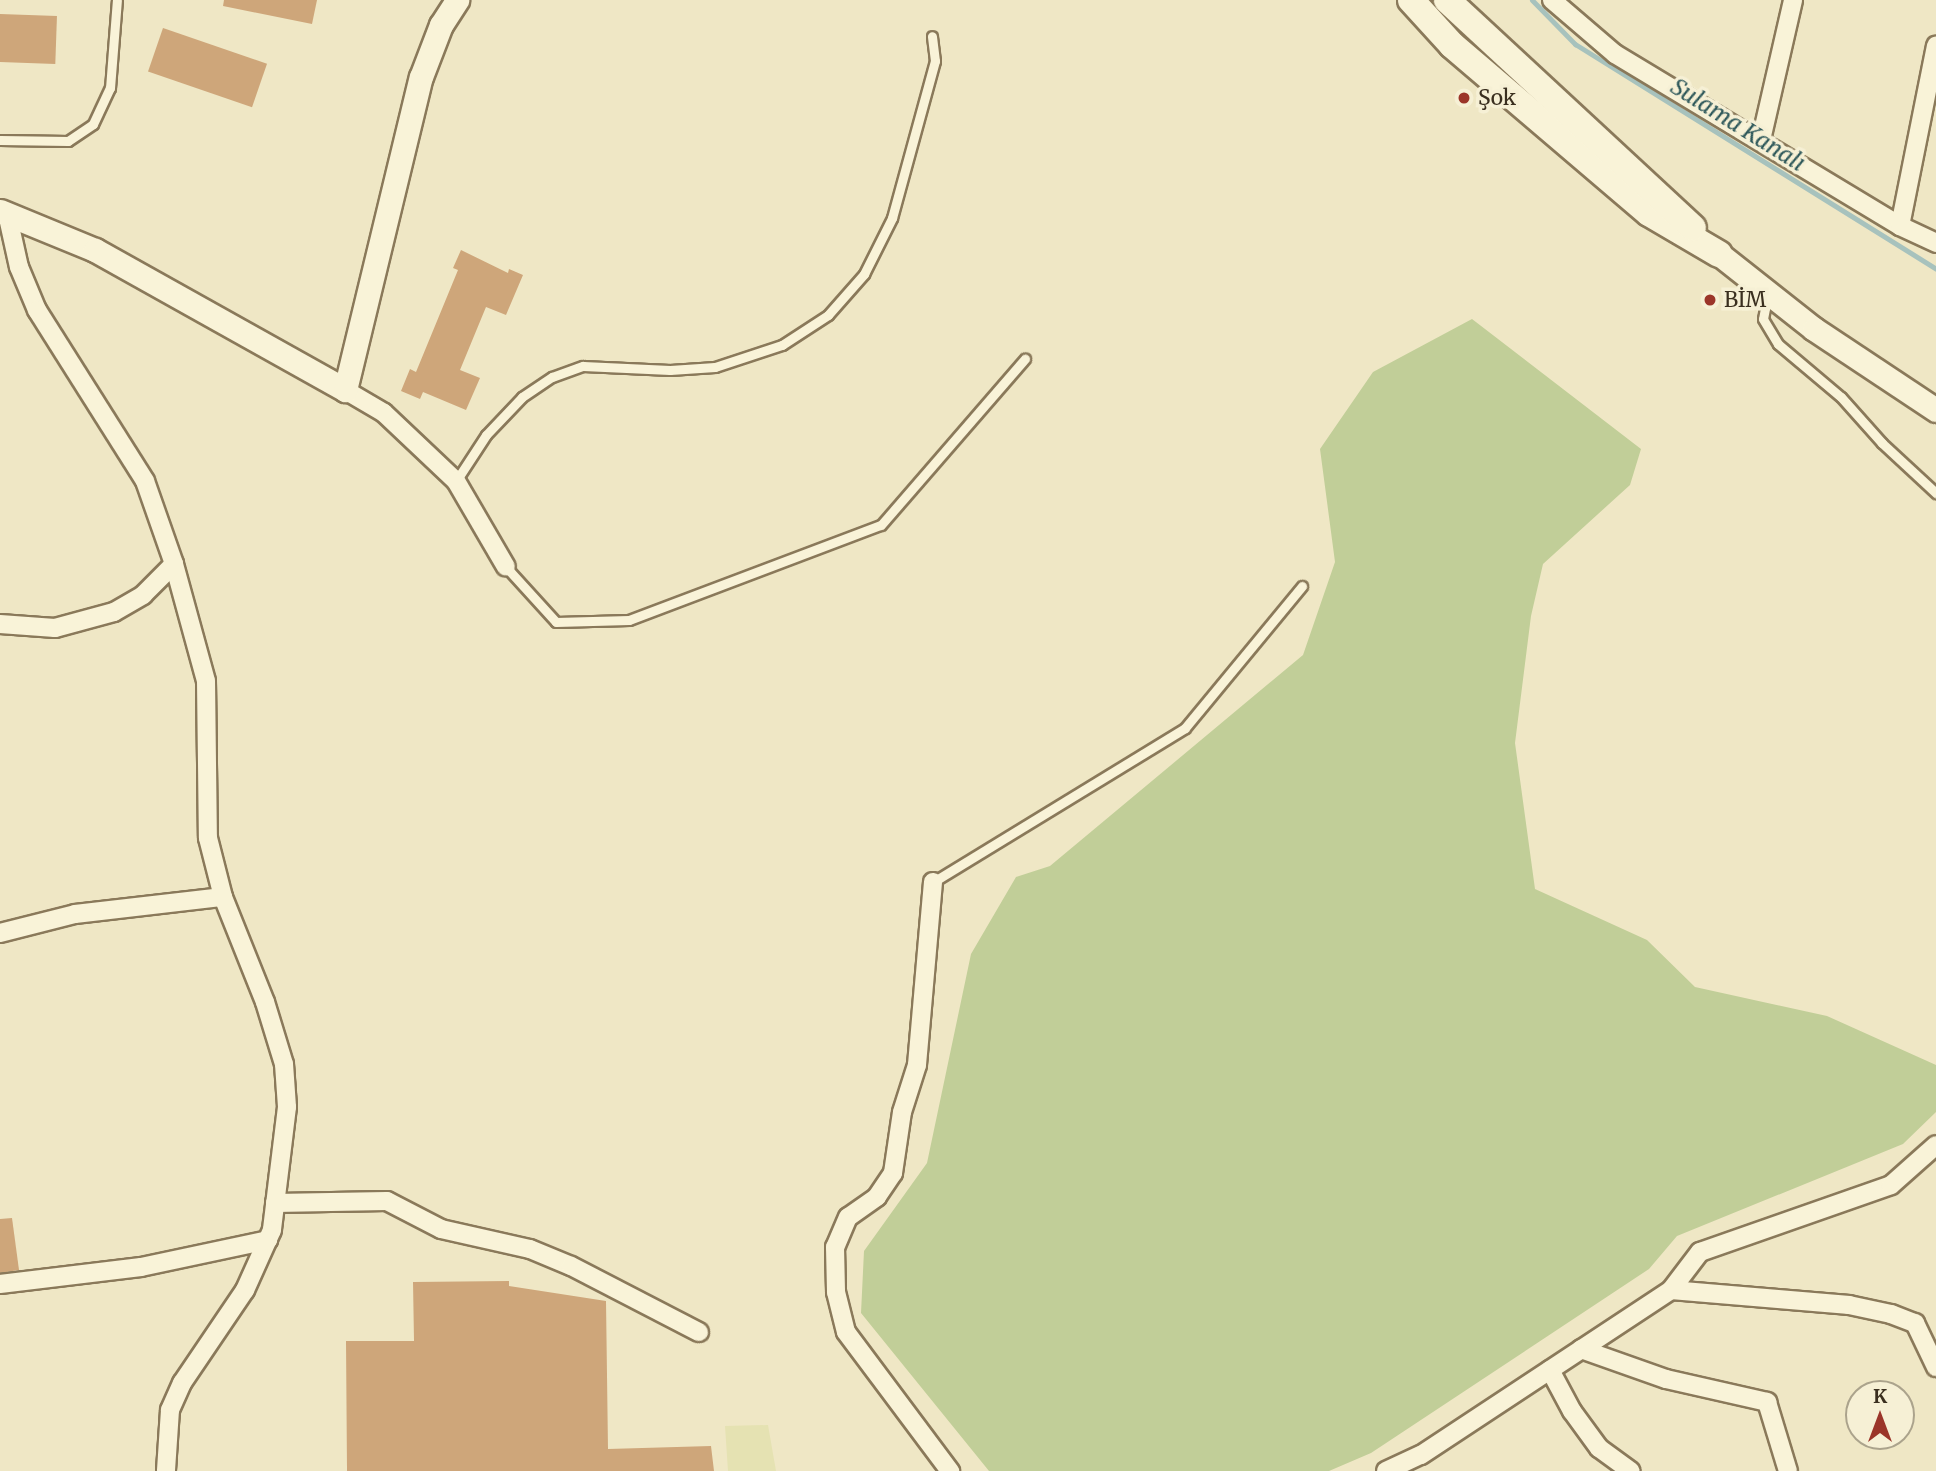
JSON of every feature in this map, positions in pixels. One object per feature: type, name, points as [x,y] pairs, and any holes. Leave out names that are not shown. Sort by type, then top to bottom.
[{"type":"main road","points":[[1411,0],[1452,45],[1648,213],[1719,254]]},
{"type":"main road","points":[[1447,0],[1665,199],[1719,254]]},
{"type":"street","points":[[345,390],[421,77],[441,25],[457,0]]},
{"type":"street","points":[[1552,0],[1615,54],[1900,226],[1936,243]]},
{"type":"street","points":[[1761,140],[1794,0]]},
{"type":"street","points":[[1900,226],[1936,46]]},
{"type":"street","points":[[4,212],[95,250],[384,413],[456,481],[506,567]]},
{"type":"street","points":[[4,212],[19,267],[37,310],[145,481],[174,564],[206,681],[208,838],[223,897],[284,1064],[287,1107],[268,1241],[245,1290],[182,1382],[170,1410],[166,1471]]},
{"type":"street","points":[[1719,254],[1768,293],[1936,410]]},
{"type":"street","points":[[0,624],[55,628],[114,612],[143,595],[174,564]]},
{"type":"street","points":[[933,882],[916,1065],[902,1112],[893,1173],[877,1197],[848,1217],[835,1247],[836,1280],[846,1332],[950,1471]]},
{"type":"street","points":[[0,933],[75,915],[223,897]]},
{"type":"street","points":[[1386,1471],[1421,1455],[1671,1290],[1700,1251],[1891,1185],[1936,1145]]},
{"type":"street","points":[[275,1203],[387,1201],[441,1230],[530,1249],[571,1266],[699,1332]]},
{"type":"street","points":[[0,1284],[141,1268],[268,1241]]},
{"type":"street","points":[[1671,1290],[1849,1306],[1891,1314],[1915,1323],[1936,1367]]},
{"type":"street","points":[[1581,1349],[1666,1379],[1767,1402],[1787,1471]]},
{"type":"street","points":[[1550,1370],[1572,1412],[1600,1448],[1631,1471]]},
{"type":"lane","points":[[0,140],[68,141],[93,124],[110,88],[117,0]]},
{"type":"lane","points":[[456,481],[486,435],[522,397],[552,377],[583,366],[670,370],[715,367],[782,345],[828,315],[864,274],[892,218],[935,61],[932,36]]},
{"type":"lane","points":[[1768,293],[1763,319],[1778,344],[1841,397],[1882,443],[1936,493]]},
{"type":"lane","points":[[506,567],[556,622],[629,620],[881,525],[1025,359]]},
{"type":"lane","points":[[933,882],[1185,728],[1302,586]]},
{"type":"shaded area","points":[[768,1425],[776,1471],[728,1471],[725,1426]]},
{"type":"green space","points":[[1472,319],[1641,449],[1630,485],[1543,564],[1531,616],[1515,743],[1535,889],[1647,940],[1695,987],[1827,1016],[1936,1065],[1936,1112],[1903,1144],[1677,1236],[1649,1269],[1371,1453],[1329,1471],[989,1471],[861,1313],[864,1251],[927,1163],[971,954],[1016,877],[1050,866],[1303,655],[1335,562],[1320,449],[1373,372]]},
{"type":"building","points":[[224,0],[317,0],[312,24],[223,6]]},
{"type":"building","points":[[0,14],[57,16],[55,64],[0,62]]},
{"type":"building","points":[[163,28],[267,64],[252,107],[148,71]]},
{"type":"building","points":[[461,250],[508,273],[509,269],[523,275],[506,315],[486,307],[460,370],[480,378],[466,410],[423,392],[420,399],[401,391],[410,369],[416,372],[458,270],[453,268]]},
{"type":"building","points":[[12,1218],[19,1270],[0,1273],[0,1219]]},
{"type":"building","points":[[509,1281],[509,1286],[606,1301],[608,1449],[711,1446],[714,1471],[347,1471],[346,1341],[414,1341],[413,1282]]},
{"type":"waterway","name":"Sulama Kanalı","points":[[1532,0],[1575,44],[1936,269]]},
{"type":"place","name":"Şok","points":[[1464,98]]},
{"type":"place","name":"BİM","points":[[1710,300]]}]
